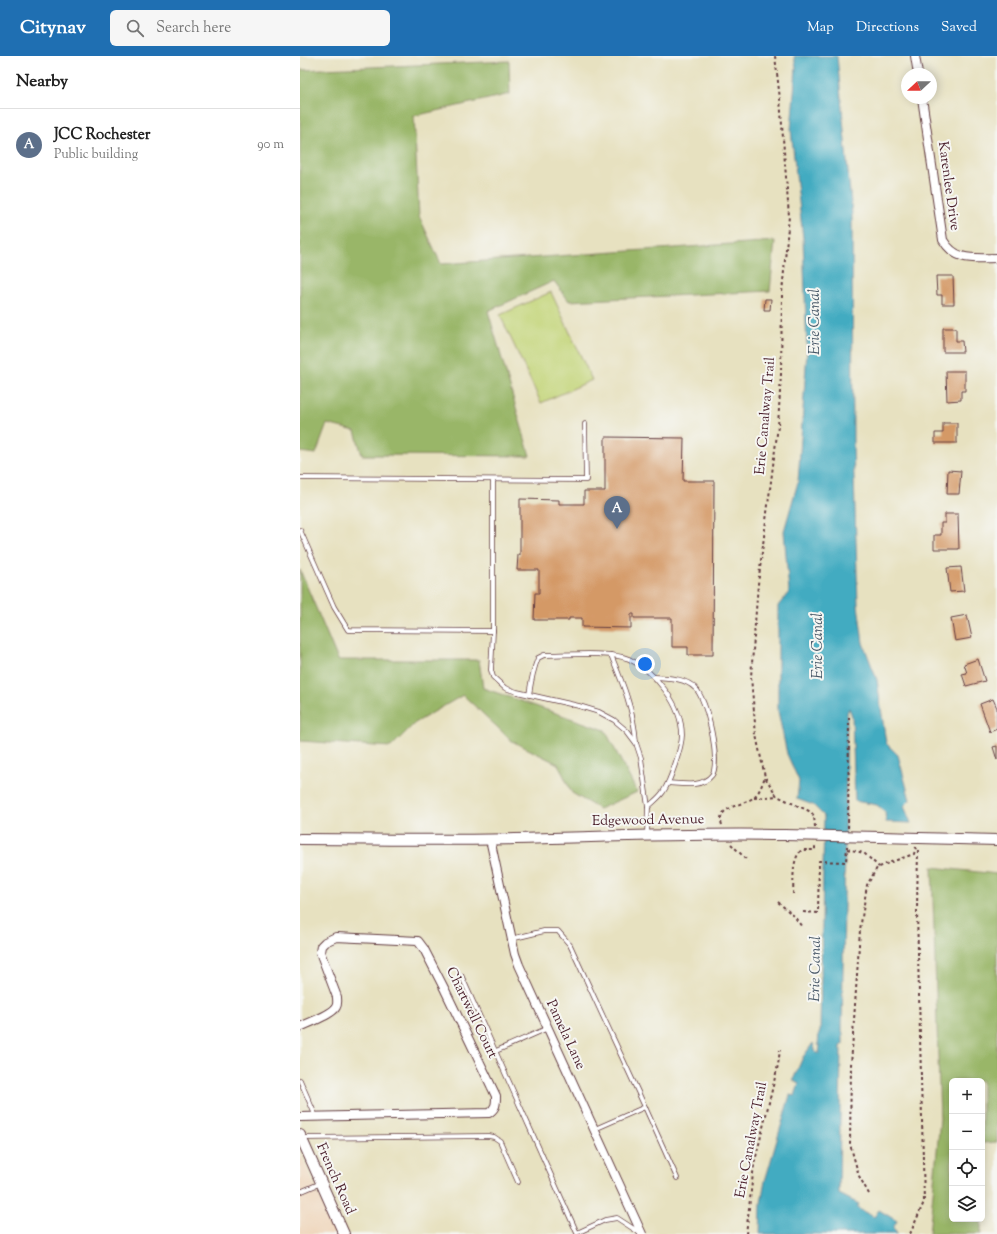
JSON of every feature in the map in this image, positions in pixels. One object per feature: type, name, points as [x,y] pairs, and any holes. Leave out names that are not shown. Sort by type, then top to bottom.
[{"type":"street","points":[[916,56],[917,68]]},
{"type":"street","name":"Karenlee Drive","points":[[923,104],[943,240],[948,249],[957,255],[972,258],[997,258]]},
{"type":"street","name":"Edgewood Avenue","points":[[300,840],[490,840],[735,834],[997,840]]},
{"type":"street","name":"Pamela Lane","points":[[490,840],[518,965],[595,1129],[642,1234]]},
{"type":"street","name":"Chartwell Court","points":[[300,1027],[331,1012],[336,1008],[338,1003],[320,952],[321,946],[325,942],[336,937],[418,941],[424,949],[446,990],[496,1096],[496,1105],[489,1113],[300,1117]]},
{"type":"street","name":"French Road","points":[[301,1136],[344,1234]]},
{"type":"lane","points":[[300,478],[586,480],[585,424]]},
{"type":"lane","points":[[493,480],[493,631],[491,670],[493,677],[505,688],[599,712],[614,720],[627,731],[636,743],[642,758],[648,807],[647,835]]},
{"type":"lane","points":[[300,530],[334,607],[348,630],[493,631]]},
{"type":"lane","points":[[529,695],[531,676],[538,658],[544,655],[611,655],[629,659],[655,677],[667,692],[681,723],[682,742],[663,793],[648,807]]},
{"type":"lane","points":[[611,655],[630,703],[636,743]]},
{"type":"lane","points":[[655,677],[685,681],[699,691],[706,709],[712,733],[715,767],[711,776],[700,783],[686,785],[668,783]]},
{"type":"lane","points":[[511,939],[544,931],[558,931],[570,945],[677,1178]]},
{"type":"lane","points":[[461,975],[577,1233],[605,1220],[617,1218],[642,1234]]},
{"type":"lane","points":[[496,1051],[548,1028]]},
{"type":"lane","points":[[300,1080],[316,1117]]},
{"type":"lane","points":[[595,1129],[645,1108]]},
{"type":"lane","points":[[301,1136],[494,1137],[500,1141],[518,1182]]},
{"type":"lane","points":[[300,1192],[322,1183]]},
{"type":"path","name":"Erie Canalway Trail","points":[[776,56],[789,216],[782,293],[781,374],[778,426],[758,584],[751,677],[756,735],[765,777],[777,796]]},
{"type":"path","points":[[848,833],[849,717]]},
{"type":"path","points":[[753,798],[759,791],[765,777]]},
{"type":"path","points":[[721,823],[721,816],[727,809],[753,798],[777,796],[808,809],[814,816],[815,828]]},
{"type":"path","points":[[869,1194],[859,1176],[850,1144],[851,1065],[860,930],[867,885],[877,868],[914,854],[918,838]]},
{"type":"path","points":[[910,1234],[924,1202],[917,911],[918,838]]},
{"type":"path","points":[[804,912],[818,913],[819,861],[846,862],[847,841]]},
{"type":"path","points":[[730,843],[748,861]]},
{"type":"path","points":[[793,894],[796,856],[802,850],[815,850],[815,843]]},
{"type":"path","points":[[847,849],[864,853],[879,867]]},
{"type":"path","points":[[778,902],[794,916],[802,927]]},
{"type":"path","name":"Erie Canalway Trail","points":[[746,1234],[754,1165],[778,1065],[780,1050]]},
{"type":"shaded area","points":[[300,1153],[336,1234],[300,1234]]},
{"type":"green space","points":[[509,61],[510,94],[414,116],[419,216],[441,264],[775,241],[770,291],[569,301],[554,281],[488,311],[530,456],[362,455],[355,431],[327,424],[316,454],[300,452],[300,70]]},
{"type":"green space","points":[[551,292],[592,380],[541,403],[500,315]]},
{"type":"green space","points":[[300,570],[338,660],[479,660],[483,688],[605,730],[637,792],[599,809],[572,793],[558,764],[512,741],[463,695],[415,723],[391,747],[300,741]]},
{"type":"green space","points":[[932,867],[997,874],[997,1142],[985,1143],[985,1078],[949,1078],[949,1222],[981,1222],[981,1234],[929,1234],[940,1119]]},
{"type":"water","name":"Erie Canal","points":[[794,56],[837,56],[852,214],[853,445],[858,605],[863,643],[877,680],[886,743],[898,755],[910,800],[904,806],[911,823],[886,822],[885,812],[877,805],[855,801],[852,716],[849,708],[847,713],[843,1045],[841,1046],[839,1194],[859,1204],[857,1208],[874,1217],[879,1210],[897,1221],[893,1228],[897,1234],[760,1234],[761,1203],[765,1181],[790,1095],[795,1096],[799,1083],[793,1080],[803,1057],[813,1043],[816,1053],[819,1053],[820,1045],[818,1045],[820,1032],[824,816],[813,805],[797,799],[799,781],[787,754],[778,711],[778,606],[789,592],[784,531],[798,482],[807,351],[803,238],[791,130],[796,68]]},
{"type":"building","points":[[936,276],[953,276],[954,304],[942,304],[942,295],[937,295]]},
{"type":"building","points":[[765,299],[771,299],[770,310],[764,310]]},
{"type":"building","points":[[943,328],[956,328],[956,341],[962,341],[963,352],[943,352]]},
{"type":"building","points":[[946,371],[965,371],[965,391],[961,391],[961,400],[947,401]]},
{"type":"building","points":[[943,423],[957,423],[957,443],[935,443],[935,433],[943,433]]},
{"type":"building","points":[[605,437],[684,438],[683,481],[714,481],[713,655],[688,655],[688,647],[672,647],[672,618],[634,618],[634,614],[631,614],[631,628],[582,627],[582,618],[569,618],[569,620],[534,620],[535,593],[539,593],[539,570],[517,570],[518,555],[520,555],[520,499],[559,500],[559,504],[584,504],[584,491],[605,491]]},
{"type":"building","points":[[948,470],[961,471],[959,494],[947,494]]},
{"type":"building","points":[[945,514],[958,514],[959,549],[934,549],[934,535],[941,535],[941,523],[945,523]]},
{"type":"building","points":[[961,567],[964,591],[950,592],[947,568]]},
{"type":"building","points":[[967,615],[972,638],[955,641],[951,618]]},
{"type":"building","points":[[978,659],[985,681],[966,686],[962,674],[967,673],[964,664]]},
{"type":"building","points":[[993,699],[997,708],[997,729],[990,732],[980,704]]},
{"type":"building","points":[[997,746],[997,760],[993,747]]},
{"type":"place","name":"JCC Rochester","points":[[617,529]]}]
